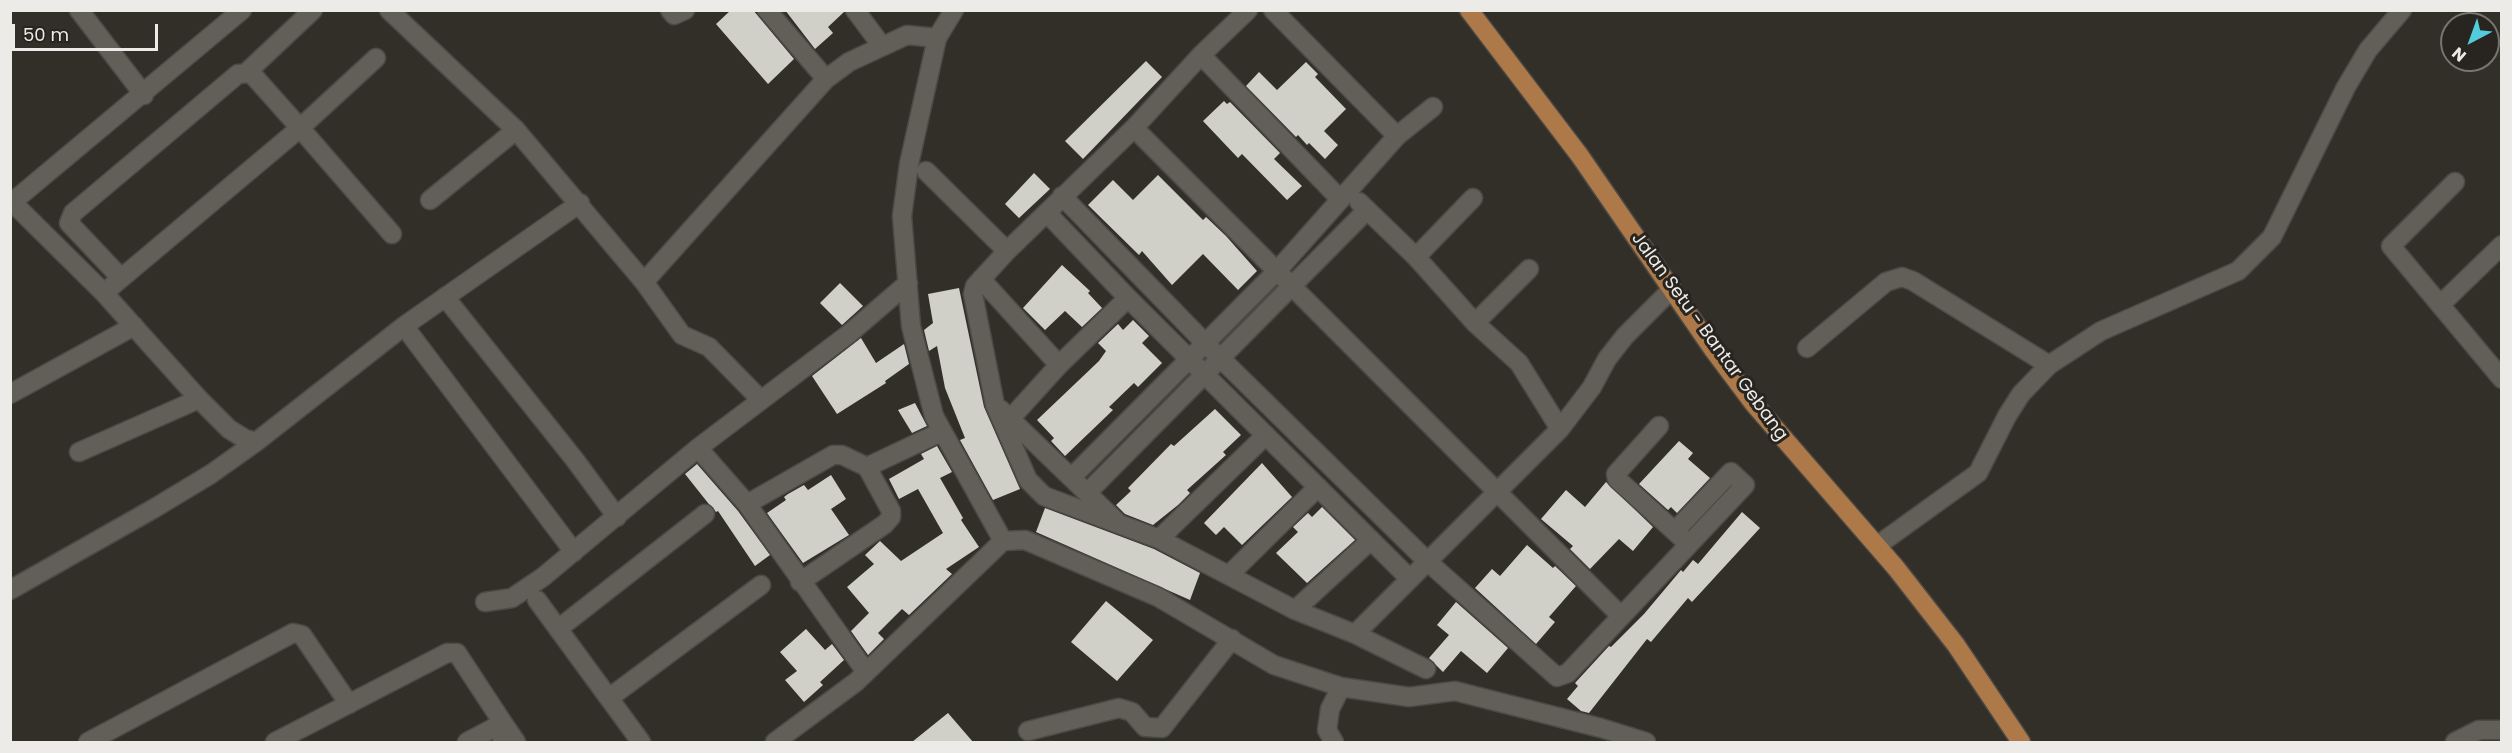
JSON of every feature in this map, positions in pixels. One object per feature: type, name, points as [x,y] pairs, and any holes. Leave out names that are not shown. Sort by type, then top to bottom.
[{"type":"main road","name":"Jalan Setu - Bantar Gebang","points":[[1469,10],[1580,156],[1761,412],[1878,545],[1956,645],[2021,742]]},
{"type":"street","points":[[80,10],[144,95]]},
{"type":"street","points":[[242,10],[144,95],[11,202],[53,240],[103,292],[229,429],[244,439],[256,442]]},
{"type":"street","points":[[122,278],[69,223],[69,217],[238,74],[246,72],[313,10]]},
{"type":"street","points":[[389,10],[516,130],[580,203],[644,282],[682,335],[709,347],[761,400]]},
{"type":"street","points":[[670,10],[675,15],[685,10]]},
{"type":"street","points":[[767,10],[826,79]]},
{"type":"street","points":[[855,10],[882,46]]},
{"type":"street","points":[[954,10],[937,38],[906,184],[902,216],[911,326],[934,416],[1003,541]]},
{"type":"street","points":[[1248,10],[1201,55],[1134,128],[1062,196],[981,279],[974,294],[995,405],[1028,480],[1035,490],[1044,496],[1159,539],[1230,574],[1295,610],[1355,633],[1426,669]]},
{"type":"street","points":[[1273,10],[1397,136]]},
{"type":"street","points":[[1878,545],[1978,474],[2016,401],[2049,365],[2101,331],[2217,282],[2238,271],[2252,258],[2272,237],[2346,87],[2368,50],[2402,10]]},
{"type":"street","points":[[644,282],[826,79],[849,62],[907,35],[937,38]]},
{"type":"street","points":[[1201,55],[1344,195],[1367,210],[1416,257],[1475,323],[1518,363],[1560,429]]},
{"type":"street","points":[[103,292],[300,128],[376,58]]},
{"type":"street","points":[[246,72],[261,81],[393,234]]},
{"type":"street","points":[[1072,477],[1276,272],[1397,136],[1433,107]]},
{"type":"street","points":[[1134,128],[1621,616]]},
{"type":"street","points":[[430,200],[516,130]]},
{"type":"street","points":[[926,171],[1007,251]]},
{"type":"street","points":[[2455,182],[2391,246],[2440,305],[2498,367]]},
{"type":"street","points":[[1062,196],[1220,358],[1428,561],[1557,677],[1568,673],[1690,546],[1745,484],[1731,472],[1675,531]]},
{"type":"street","points":[[1416,257],[1473,198]]},
{"type":"street","points":[[10,590],[211,474],[256,442],[404,326],[580,203]]},
{"type":"street","points":[[1088,492],[1367,210]]},
{"type":"street","points":[[1047,213],[1128,298],[1410,579]]},
{"type":"street","points":[[2440,305],[2502,245]]},
{"type":"street","points":[[1475,323],[1529,269]]},
{"type":"street","points":[[1807,348],[1886,282],[1902,277],[1913,281],[2049,365]]},
{"type":"street","points":[[981,279],[1059,365]]},
{"type":"street","points":[[485,602],[512,598],[574,552],[698,448],[850,333],[908,283]]},
{"type":"street","points":[[1355,633],[1560,429],[1592,387],[1607,359],[1625,336],[1672,289]]},
{"type":"street","points":[[445,297],[575,460],[617,517]]},
{"type":"street","points":[[1011,418],[1059,365],[1128,298]]},
{"type":"street","points":[[10,394],[134,326]]},
{"type":"street","points":[[404,326],[574,552]]},
{"type":"street","points":[[79,452],[199,399]]},
{"type":"street","points":[[995,405],[1088,492],[1119,525]]},
{"type":"street","points":[[1659,426],[1616,474],[1617,479],[1690,546]]},
{"type":"street","points":[[867,468],[941,432]]},
{"type":"street","points":[[1159,539],[1266,435]]},
{"type":"street","points":[[698,448],[747,504],[800,582],[866,672]]},
{"type":"street","points":[[747,504],[833,454],[842,455],[867,468],[891,511],[891,517],[885,524],[800,582]]},
{"type":"street","points":[[1230,574],[1318,487]]},
{"type":"street","points":[[558,629],[705,514]]},
{"type":"street","points":[[775,742],[866,672],[1003,541],[1025,540],[1095,568],[1158,597],[1274,665],[1341,687],[1409,696],[1455,691],[1601,728],[1646,742]]},
{"type":"street","points":[[1295,610],[1371,540]]},
{"type":"street","points":[[609,698],[761,585]]},
{"type":"street","points":[[537,600],[641,742]]},
{"type":"street","points":[[88,742],[293,633],[302,635],[349,704]]},
{"type":"street","points":[[1028,732],[1119,708],[1132,712],[1145,727],[1162,728],[1232,639]]},
{"type":"street","points":[[275,742],[447,653],[457,653],[516,742]]},
{"type":"street","points":[[1334,742],[1327,730],[1330,709],[1341,687]]},
{"type":"street","points":[[467,742],[503,723]]},
{"type":"street","points":[[502,742],[503,723]]},
{"type":"street","points":[[2455,742],[2479,730],[2501,731]]},
{"type":"building","points":[[731,10],[753,10],[794,59],[768,84],[716,24]]},
{"type":"building","points":[[785,10],[844,10],[844,12],[828,27],[833,33],[815,49]]},
{"type":"building","points":[[1146,61],[1162,77],[1083,159],[1065,141]]},
{"type":"building","points":[[1306,62],[1318,74],[1315,77],[1346,109],[1324,131],[1338,145],[1325,159],[1309,143],[1307,145],[1298,135],[1296,137],[1246,86],[1259,72],[1277,90]]},
{"type":"building","points":[[1224,101],[1227,104],[1230,102],[1280,153],[1274,159],[1302,186],[1287,200],[1242,154],[1238,158],[1203,121]]},
{"type":"building","points":[[1034,173],[1050,189],[1019,218],[1005,204]]},
{"type":"building","points":[[1158,175],[1203,220],[1206,217],[1226,236],[1257,271],[1238,290],[1203,254],[1172,285],[1142,251],[1139,255],[1088,205],[1113,180],[1133,200]]},
{"type":"building","points":[[1062,265],[1090,291],[1088,293],[1102,308],[1082,327],[1065,311],[1045,330],[1023,308]]},
{"type":"building","points":[[840,283],[863,306],[842,325],[820,303]]},
{"type":"building","points":[[959,288],[984,407],[1020,489],[993,500],[960,440],[965,438],[945,388],[937,346],[929,351],[924,330],[933,323],[928,294]]},
{"type":"building","points":[[1133,320],[1149,336],[1142,343],[1162,363],[1138,387],[1134,383],[1109,407],[1113,410],[1065,456],[1051,441],[1054,438],[1037,420],[1099,361],[1106,351],[1098,343],[1118,324],[1123,330]]},
{"type":"building","points":[[861,338],[876,363],[904,344],[909,364],[885,381],[886,383],[837,414],[812,376]]},
{"type":"building","points":[[915,403],[927,426],[912,433],[898,410]]},
{"type":"building","points":[[1215,409],[1241,435],[1223,452],[1226,455],[1187,490],[1190,493],[1178,505],[1153,525],[1125,514],[1116,505],[1131,491],[1128,488],[1171,444],[1174,446]]},
{"type":"building","points":[[1679,441],[1693,453],[1688,459],[1710,478],[1677,513],[1671,507],[1668,510],[1639,484]]},
{"type":"building","points":[[937,446],[952,472],[940,478],[963,518],[961,520],[979,547],[946,569],[952,574],[909,615],[902,609],[878,633],[884,639],[868,655],[851,631],[869,613],[847,587],[874,564],[865,555],[880,541],[901,561],[943,533],[918,489],[899,499],[889,479],[924,459],[921,454]]},
{"type":"building","points":[[1262,463],[1292,497],[1242,545],[1224,527],[1216,535],[1204,523]]},
{"type":"building","points":[[697,464],[738,511],[770,555],[755,566],[718,511],[716,512],[685,474]]},
{"type":"building","points":[[831,475],[846,499],[831,509],[849,535],[803,563],[767,513],[786,500],[784,497],[788,494],[804,485],[808,490]]},
{"type":"building","points":[[1606,482],[1653,527],[1633,551],[1619,539],[1590,569],[1570,549],[1573,546],[1541,519],[1566,490],[1585,507]]},
{"type":"building","points":[[1322,507],[1355,540],[1307,583],[1276,553],[1298,532],[1293,527],[1308,513],[1312,517]]},
{"type":"building","points":[[1045,508],[1154,549],[1200,573],[1190,600],[1036,532]]},
{"type":"building","points":[[1742,512],[1760,528],[1692,602],[1688,598],[1651,642],[1647,639],[1589,713],[1581,711],[1567,699],[1578,686],[1575,683],[1609,646],[1611,647],[1644,614],[1681,570],[1683,572],[1693,560],[1698,564]]},
{"type":"building","points":[[1527,545],[1553,568],[1555,566],[1576,586],[1549,617],[1555,622],[1536,644],[1475,588],[1492,569],[1500,576]]},
{"type":"building","points":[[1106,601],[1153,640],[1117,681],[1071,642]]},
{"type":"building","points":[[1456,602],[1508,648],[1487,673],[1461,651],[1443,672],[1429,658],[1449,635],[1437,625]]},
{"type":"building","points":[[806,629],[825,650],[832,644],[844,660],[820,682],[823,685],[804,702],[785,680],[797,671],[780,652]]},
{"type":"building","points":[[948,713],[973,742],[912,742]]}]
